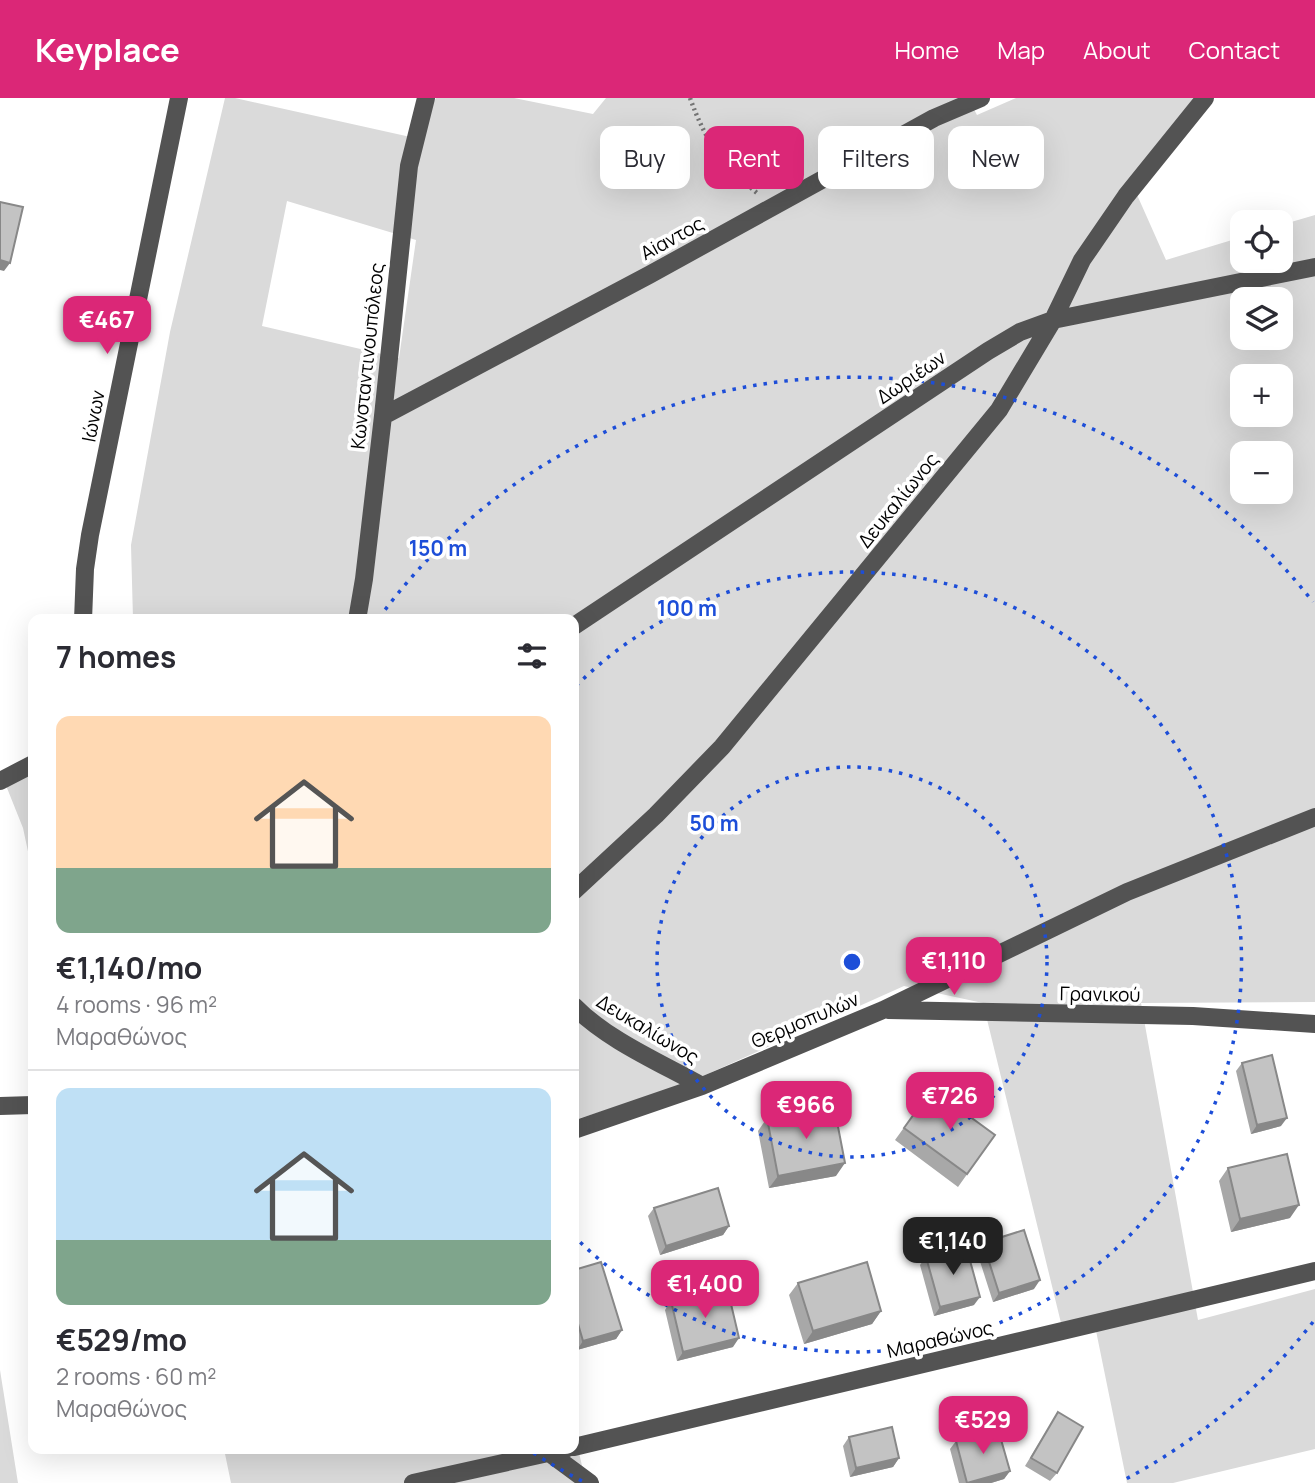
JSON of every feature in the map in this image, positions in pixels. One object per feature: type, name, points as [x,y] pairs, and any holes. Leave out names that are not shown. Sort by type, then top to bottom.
[{"type":"street","name":"Ιώνων","points":[[83,614],[90,535],[179,98]]},
{"type":"street","name":"Κωνσταντινουπόλεος","points":[[358,614],[383,416],[409,166],[426,98]]},
{"type":"street","name":"Aiαντος","points":[[383,416],[774,207],[934,118],[981,98]]},
{"type":"street","name":"Δευκαλίωνος","points":[[579,886],[656,815],[722,747],[999,410],[1053,320],[1082,260],[1126,196],[1205,98]]},
{"type":"street","name":"Δωριέων","points":[[579,623],[1020,332],[1053,320],[1315,267]]},
{"type":"street","points":[[0,781],[28,767]]},
{"type":"street","name":"Θερμοπυλών","points":[[579,1128],[702,1086],[883,1010],[1127,892],[1315,817]]},
{"type":"street","name":"Γρανικού","points":[[883,1010],[1194,1016],[1315,1024]]},
{"type":"street","name":"Δευκαλίωνος","points":[[579,1011],[617,1038],[702,1086]]},
{"type":"street","points":[[0,1106],[28,1105]]},
{"type":"street","name":"Μαραθώνος","points":[[579,1446],[1315,1271]]},
{"type":"street","points":[[413,1483],[536,1454]]},
{"type":"street","points":[[557,1454],[590,1483]]},
{"type":"path","points":[[690,98],[702,131],[722,161],[774,207]]},
{"type":"shaded area","points":[[225,98],[415,138],[436,98],[514,98],[593,114],[606,98],[968,98],[977,115],[1016,98],[1202,98],[1130,179],[1166,260],[1230,241],[1230,273],[1293,273],[1293,221],[1315,215],[1315,1002],[1141,1003],[1198,1320],[1315,1289],[1315,1449],[1173,1483],[1127,1483],[1093,1316],[1061,1323],[983,1003],[904,986],[674,1089],[579,1118],[579,614],[133,614],[131,545],[170,332]],"holes":[[[287,201],[416,240],[399,358],[262,326]]]},
{"type":"shaded area","points":[[28,766],[28,852],[23,828],[3,778]]},
{"type":"shaded area","points":[[0,1370],[18,1483],[0,1483]]},
{"type":"shaded area","points":[[579,1453],[586,1483],[231,1483],[225,1454]]},
{"type":"building","points":[[0,202],[23,207],[10,263],[0,260]]},
{"type":"building","points":[[1272,1055],[1287,1118],[1257,1125],[1242,1063]]},
{"type":"building","points":[[932,1089],[995,1135],[967,1174],[904,1128]]},
{"type":"building","points":[[834,1106],[845,1163],[778,1176],[767,1118]]},
{"type":"building","points":[[1287,1154],[1299,1205],[1240,1219],[1228,1168]]},
{"type":"building","points":[[718,1188],[729,1226],[666,1246],[654,1208]]},
{"type":"building","points":[[1024,1230],[1040,1280],[999,1293],[983,1243]]},
{"type":"building","points":[[966,1246],[980,1297],[940,1307],[926,1257]]},
{"type":"building","points":[[601,1262],[622,1330],[583,1341],[579,1327],[579,1269]]},
{"type":"building","points":[[867,1262],[881,1311],[813,1331],[798,1283]]},
{"type":"building","points":[[727,1287],[739,1338],[683,1352],[671,1301]]},
{"type":"building","points":[[1058,1412],[1083,1427],[1057,1473],[1031,1458]]},
{"type":"building","points":[[892,1427],[899,1458],[856,1468],[849,1437]]},
{"type":"building","points":[[998,1429],[1010,1471],[967,1483],[956,1441]]}]
